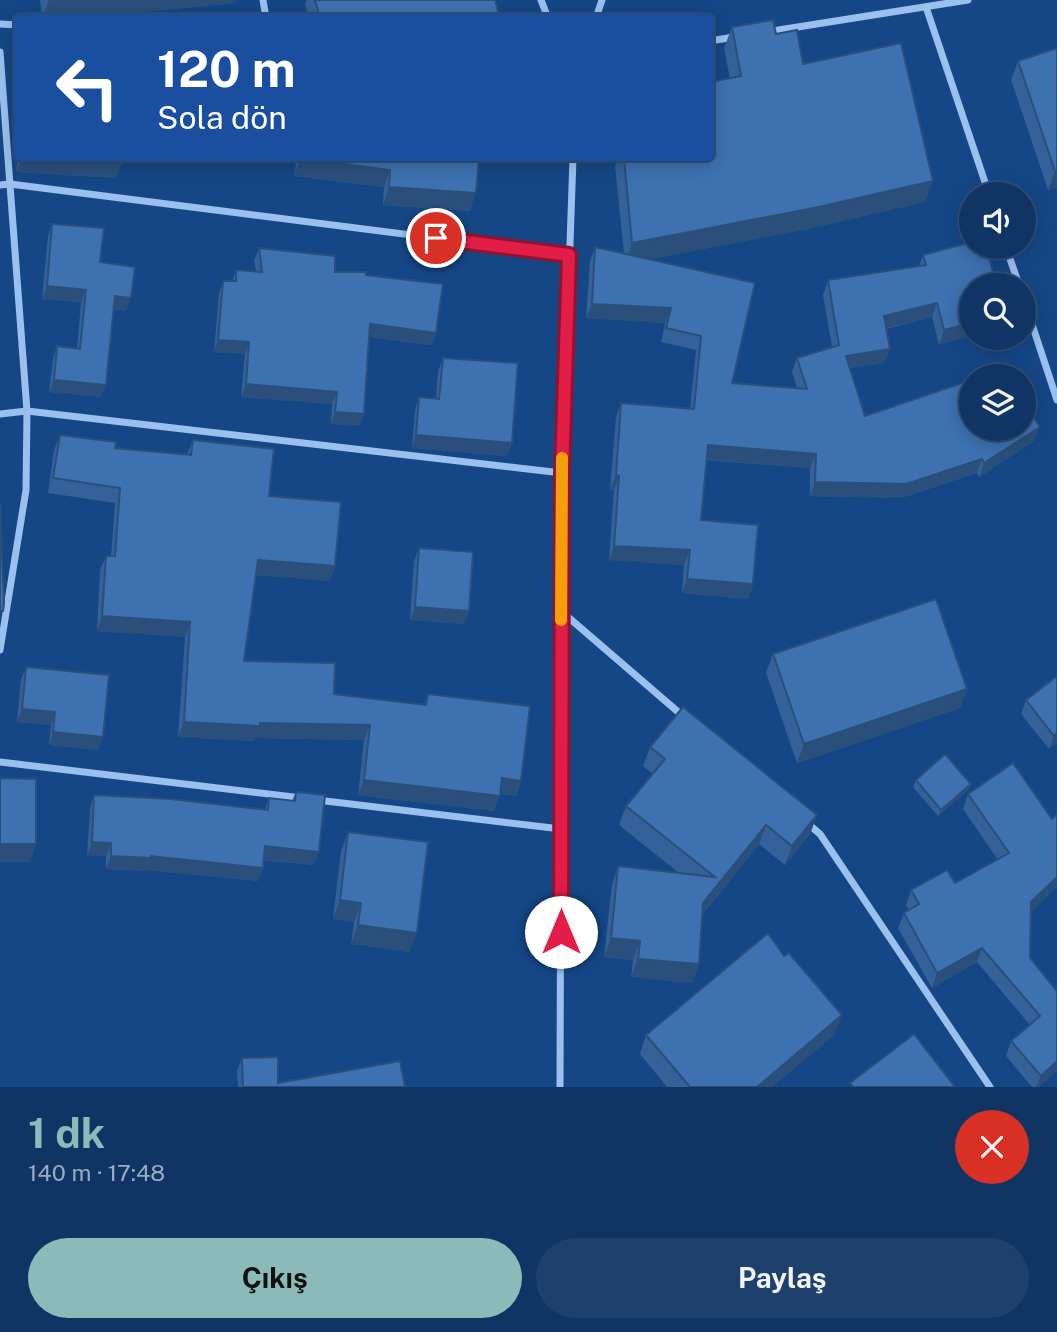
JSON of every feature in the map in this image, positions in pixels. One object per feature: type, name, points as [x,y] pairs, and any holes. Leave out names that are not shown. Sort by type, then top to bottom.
[{"type":"street","points":[[751,34],[968,0]]},
{"type":"street","points":[[926,7],[985,182]]},
{"type":"street","points":[[714,40],[737,37]]},
{"type":"street","points":[[0,52],[27,411],[26,490],[0,650]]},
{"type":"street","points":[[560,1087],[562,473],[573,161]]},
{"type":"street","points":[[0,185],[10,184],[569,255]]},
{"type":"street","points":[[1036,336],[1057,400]]},
{"type":"street","points":[[0,414],[27,411],[562,473]]},
{"type":"street","points":[[561,611],[685,718]]},
{"type":"street","points":[[0,762],[561,829]]},
{"type":"street","points":[[799,817],[820,834],[990,1087]]},
{"type":"building","points":[[315,0],[495,0],[499,14],[319,14]]},
{"type":"building","points":[[773,20],[776,34],[797,30],[803,64],[901,43],[933,181],[814,208],[632,243],[624,161],[714,161],[714,81],[741,76],[732,27]]},
{"type":"building","points":[[1057,48],[1057,171],[1055,171],[1018,61]]},
{"type":"building","points":[[323,161],[479,161],[476,193],[389,187],[390,170]]},
{"type":"building","points":[[52,224],[104,228],[100,262],[135,267],[131,298],[115,296],[106,385],[54,380],[57,346],[80,349],[86,290],[47,286]]},
{"type":"building","points":[[959,245],[959,259],[989,259],[994,273],[959,273],[959,326],[944,330],[937,303],[884,316],[890,349],[846,356],[865,416],[959,384],[959,441],[1018,441],[984,463],[982,459],[906,484],[815,482],[816,454],[708,445],[701,520],[758,525],[753,584],[687,579],[690,550],[614,546],[621,403],[694,409],[701,336],[666,328],[671,308],[592,304],[595,247],[755,283],[732,383],[807,389],[797,358],[839,345],[828,280],[926,265],[923,255]]},
{"type":"building","points":[[259,248],[335,256],[335,272],[366,272],[366,275],[443,284],[436,333],[370,324],[364,414],[335,412],[337,392],[246,384],[249,342],[218,340],[223,281],[236,281],[236,270],[262,272]]},
{"type":"building","points":[[443,358],[518,363],[512,443],[416,435],[419,397],[439,399]]},
{"type":"building","points":[[60,435],[116,442],[115,448],[191,455],[193,440],[274,449],[269,496],[341,502],[335,566],[258,560],[244,661],[335,663],[334,694],[426,705],[428,694],[530,706],[521,781],[502,778],[500,796],[364,780],[370,725],[260,723],[260,726],[184,722],[190,622],[102,616],[106,556],[115,556],[120,488],[53,478]]},
{"type":"building","points":[[0,502],[4,603],[3,611],[0,611]]},
{"type":"building","points":[[419,548],[473,552],[469,611],[415,607]]},
{"type":"building","points":[[936,599],[967,689],[804,744],[773,654]]},
{"type":"building","points":[[26,667],[109,675],[103,737],[53,732],[55,712],[22,709]]},
{"type":"building","points":[[1057,676],[1057,733],[1054,736],[1026,700]]},
{"type":"building","points":[[683,707],[817,815],[792,846],[766,825],[703,903],[699,964],[638,959],[640,941],[611,938],[618,866],[715,877],[626,806],[665,759],[650,747]]},
{"type":"building","points":[[945,754],[971,784],[941,810],[916,780]]},
{"type":"building","points":[[1013,763],[1052,819],[1057,814],[1057,877],[1031,902],[1030,958],[1057,991],[1057,1061],[1041,1076],[1011,1041],[1040,1016],[982,948],[937,973],[904,913],[919,904],[911,890],[947,870],[955,883],[1009,853],[968,794]]},
{"type":"building","points":[[0,778],[36,779],[36,844],[0,844]]},
{"type":"building","points":[[296,792],[325,795],[319,852],[265,846],[263,868],[151,856],[111,856],[111,843],[92,842],[94,795],[171,799],[268,810],[269,798],[295,801]]},
{"type":"building","points":[[348,832],[428,842],[417,933],[358,925],[361,903],[340,900]]},
{"type":"building","points":[[768,933],[784,956],[789,953],[842,1015],[757,1087],[690,1087],[646,1035]]},
{"type":"building","points":[[914,1034],[955,1087],[853,1087],[850,1083]]},
{"type":"building","points":[[278,1057],[278,1083],[400,1061],[405,1087],[243,1087],[242,1058]]},
{"type":"slow traffic","points":[[561,620],[562,458]]},
{"type":"route","points":[[436,238],[569,255],[562,473],[561,932]]}]
